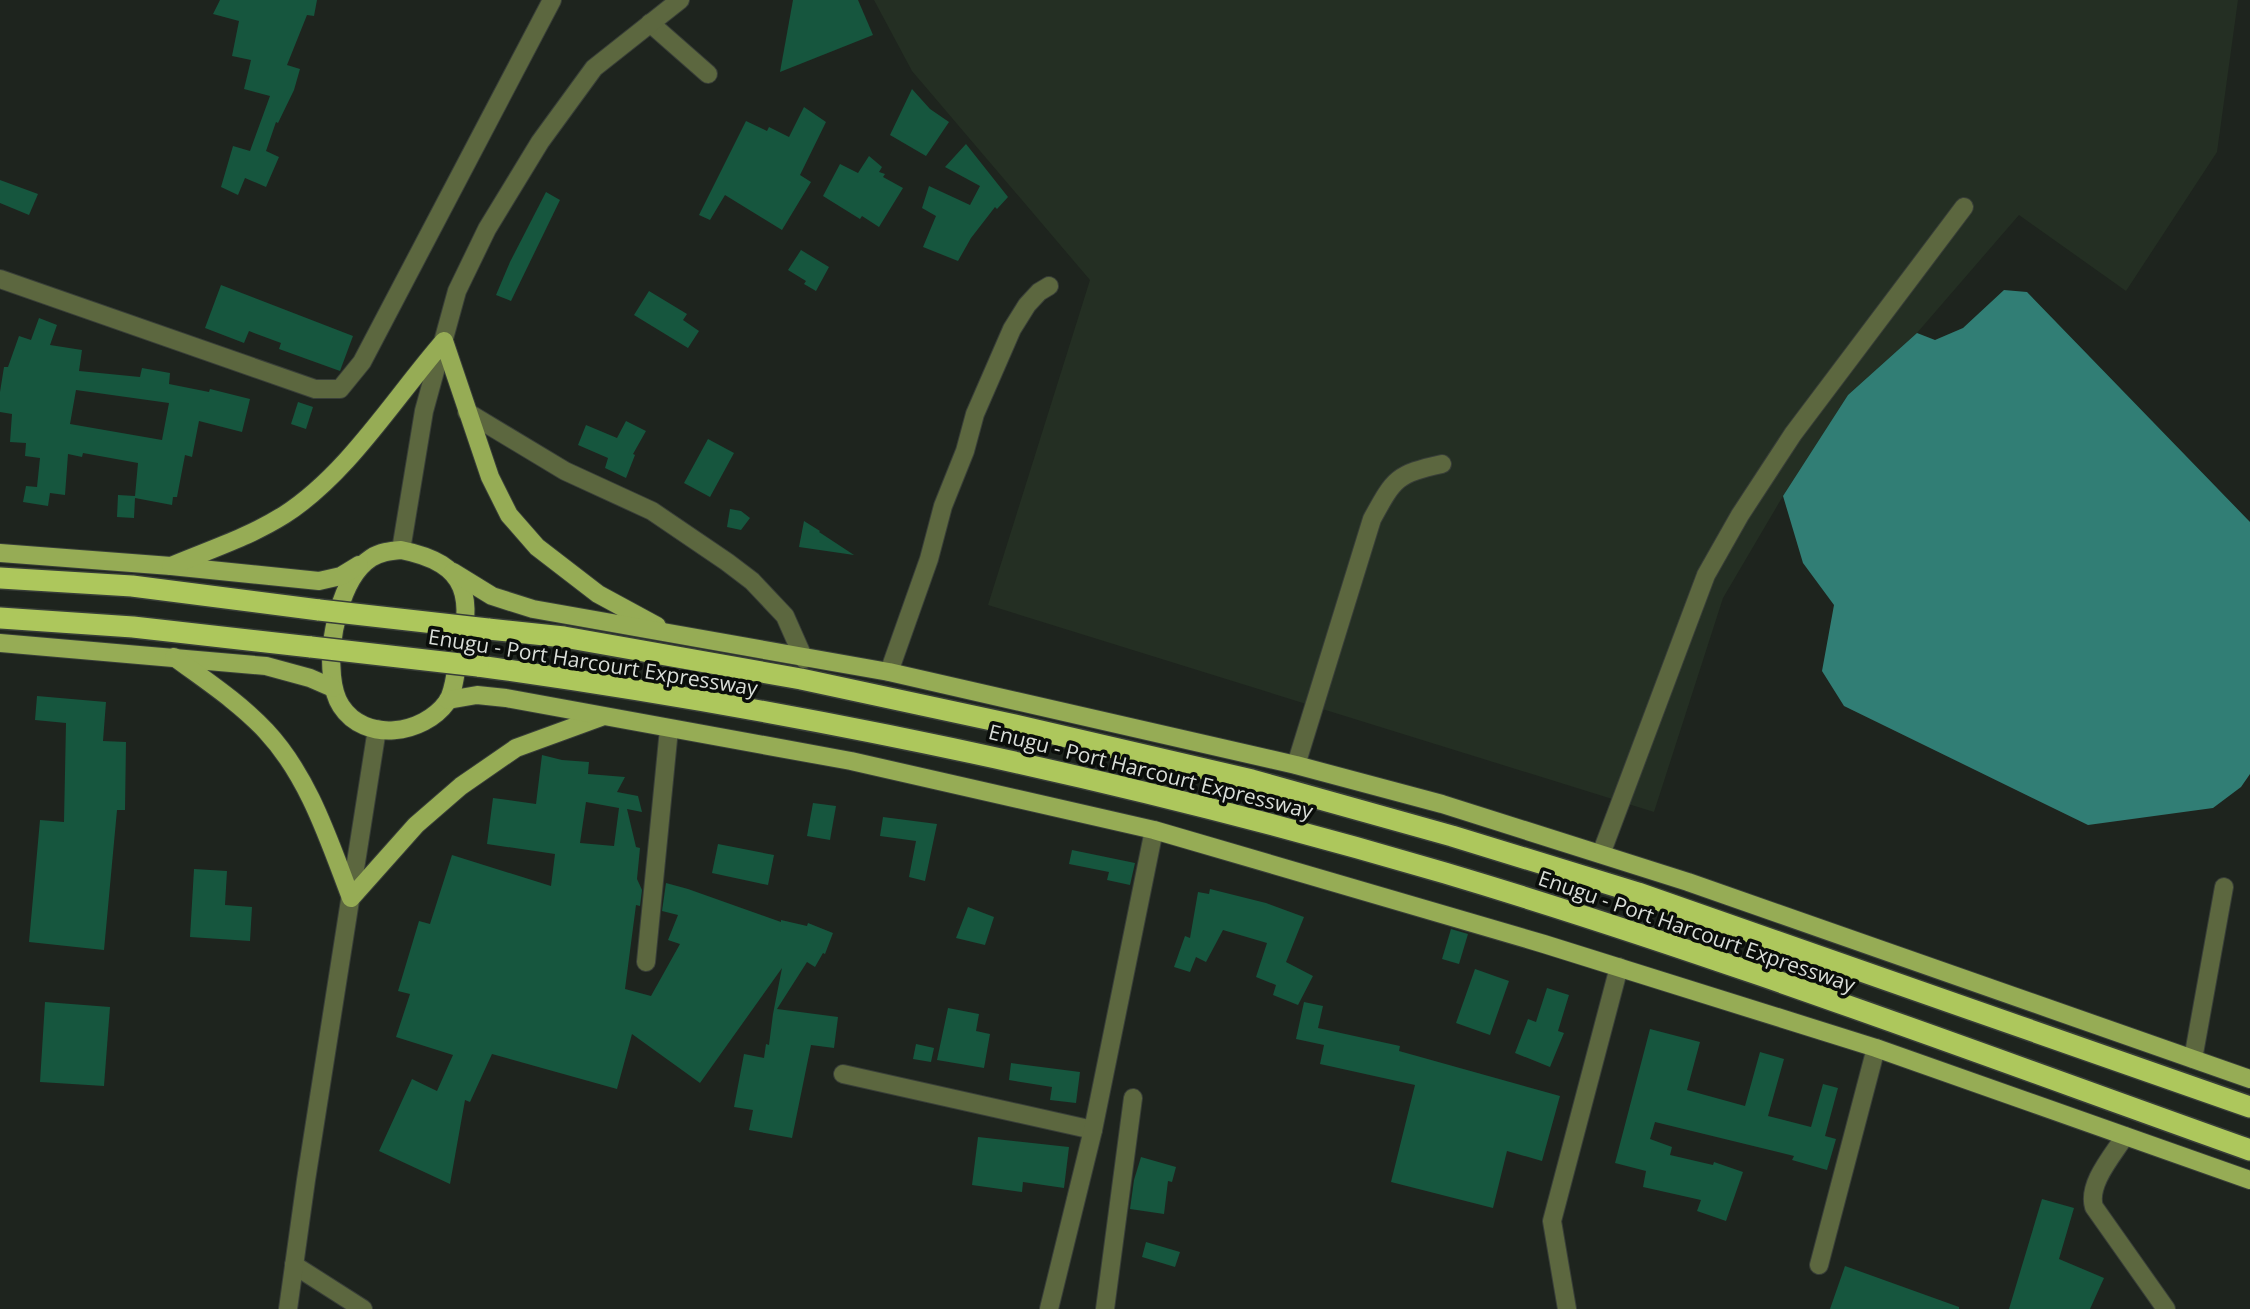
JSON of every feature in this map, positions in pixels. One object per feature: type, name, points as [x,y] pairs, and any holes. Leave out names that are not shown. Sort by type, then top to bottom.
[{"type":"highway","name":"Enugu - Port Harcourt Expressway","points":[[0,578],[132,586],[564,637],[801,679],[1252,780],[1638,892],[2250,1107]]},
{"type":"highway","name":"Enugu - Port Harcourt Expressway","points":[[0,618],[133,627],[560,677],[795,718],[1013,761],[1253,820],[1447,874],[1775,981],[2250,1150]]},
{"type":"highway","points":[[1160,796],[1167,761]]},
{"type":"main road","points":[[444,341],[490,477],[509,514],[537,547],[598,594],[673,634]]},
{"type":"main road","points":[[171,566],[249,534],[286,514],[343,463],[444,341]]},
{"type":"main road","points":[[0,553],[319,581],[341,576],[368,560],[383,552],[401,550],[424,554],[441,562],[453,572],[461,584],[464,617],[462,645],[448,700],[434,714],[411,729],[377,729],[358,723],[341,706],[334,688],[331,666],[334,628],[344,595],[368,560]]},
{"type":"main road","name":"Enugu - Port Harcourt Expressway","points":[[453,572],[479,589],[517,605],[804,659],[889,672],[1296,765],[1442,804],[1688,881],[2250,1079]]},
{"type":"main road","points":[[0,643],[266,666],[310,678],[334,688]]},
{"type":"main road","points":[[174,657],[231,699],[267,732],[299,776],[323,826],[351,898],[416,825],[461,786],[516,748],[601,717]]},
{"type":"main road","points":[[448,700],[477,695],[506,698],[851,761],[1154,830],[1318,876],[1876,1048],[2250,1181]]},
{"type":"street","points":[[0,279],[315,389],[340,389],[362,362],[552,0]]},
{"type":"street","points":[[401,550],[424,411],[457,291],[487,229],[540,142],[594,68],[680,0]]},
{"type":"street","points":[[650,23],[708,74]]},
{"type":"street","points":[[1601,854],[1706,575],[1740,514],[1793,434],[1964,207]]},
{"type":"street","points":[[889,672],[929,559],[943,506],[965,451],[975,414],[1012,329],[1027,304],[1049,286]]},
{"type":"street","points":[[467,412],[565,471],[652,511],[727,562],[752,581],[785,616],[804,659]]},
{"type":"street","points":[[1296,765],[1372,519],[1391,486],[1412,471],[1441,464]]},
{"type":"street","points":[[288,1309],[377,729]]},
{"type":"street","points":[[646,962],[669,729]]},
{"type":"street","points":[[1049,1309],[1093,1129],[1154,830]]},
{"type":"street","points":[[2193,1059],[2224,887]]},
{"type":"street","points":[[1567,1309],[1552,1222],[1619,967]]},
{"type":"street","points":[[1819,1265],[1876,1048]]},
{"type":"street","points":[[843,1074],[1093,1129]]},
{"type":"street","points":[[1105,1309],[1133,1098]]},
{"type":"street","points":[[2125,1136],[2095,1185],[2091,1198],[2094,1207],[2166,1309]]},
{"type":"street","points":[[294,1265],[363,1309]]},
{"type":"shaded area","points":[[874,0],[2238,0],[2217,152],[2126,291],[2019,215],[1917,333],[1848,395],[1783,496],[1723,598],[1654,812],[988,605],[1090,280],[912,71]]},
{"type":"water","points":[[2004,290],[2027,292],[2250,522],[2250,774],[2241,787],[2213,808],[2088,825],[1844,706],[1822,671],[1834,605],[1803,563],[1783,496],[1848,395],[1917,333],[1935,340],[1963,328]]},
{"type":"building","points":[[220,0],[317,0],[314,16],[307,15],[287,65],[300,69],[294,90],[278,123],[276,122],[266,151],[279,157],[266,187],[245,178],[238,195],[221,187],[233,146],[250,151],[270,96],[244,89],[251,60],[232,56],[239,21],[213,14]]},
{"type":"building","points":[[793,0],[858,0],[873,35],[780,72]]},
{"type":"building","points":[[912,89],[930,109],[949,122],[926,156],[890,135]]},
{"type":"building","points":[[804,107],[826,122],[800,175],[811,182],[782,230],[725,195],[710,220],[699,215],[746,121],[767,131],[769,127],[789,137]]},
{"type":"building","points":[[966,144],[1008,197],[997,209],[995,207],[971,238],[958,261],[923,247],[936,216],[922,208],[929,186],[970,205],[980,186],[945,167]]},
{"type":"building","points":[[869,156],[882,167],[879,172],[885,174],[883,177],[903,188],[879,227],[862,216],[860,219],[823,196],[840,164],[858,173]]},
{"type":"building","points":[[0,180],[38,194],[29,215],[0,203]]},
{"type":"building","points":[[546,192],[560,200],[511,301],[496,295],[510,262]]},
{"type":"building","points":[[801,250],[829,267],[816,291],[788,270]]},
{"type":"building","points":[[221,285],[353,336],[340,371],[279,349],[281,343],[249,331],[244,343],[205,328]]},
{"type":"building","points":[[649,291],[687,314],[683,320],[699,331],[688,348],[634,315]]},
{"type":"building","points":[[39,318],[57,325],[50,345],[82,350],[79,371],[140,377],[142,368],[170,373],[169,384],[209,392],[210,389],[250,399],[242,432],[199,421],[192,457],[185,455],[177,497],[173,497],[172,505],[135,498],[134,518],[117,517],[118,495],[135,496],[138,463],[83,453],[82,457],[68,454],[65,495],[50,493],[48,506],[23,502],[26,486],[37,487],[40,458],[25,456],[26,443],[10,442],[12,414],[0,412],[0,392],[4,367],[8,367],[19,336],[31,340]],"holes":[[[76,390],[169,403],[162,440],[70,424]]]},
{"type":"building","points":[[298,402],[313,407],[306,429],[291,424]]},
{"type":"building","points":[[626,421],[646,431],[633,454],[635,455],[626,478],[605,468],[608,458],[578,445],[586,425],[617,438]]},
{"type":"building","points":[[708,439],[734,453],[710,497],[684,483]]},
{"type":"building","points":[[730,509],[741,511],[750,518],[741,530],[727,527]]},
{"type":"building","points":[[804,521],[820,531],[854,555],[799,547]]},
{"type":"building","points":[[37,696],[106,702],[103,741],[126,742],[125,810],[117,810],[104,950],[29,942],[40,820],[64,822],[66,723],[35,720]]},
{"type":"building","points":[[542,755],[589,762],[588,774],[625,777],[617,792],[638,796],[642,812],[627,809],[636,847],[640,848],[637,879],[642,890],[640,906],[636,905],[625,989],[651,996],[680,944],[668,940],[678,915],[662,911],[666,883],[781,922],[807,926],[808,923],[833,933],[825,954],[823,953],[815,967],[807,962],[777,1009],[838,1017],[834,1048],[811,1045],[792,1138],[749,1130],[753,1110],[734,1107],[744,1054],[764,1058],[766,1044],[769,1045],[782,968],[700,1083],[632,1034],[617,1089],[492,1054],[470,1102],[465,1100],[450,1184],[379,1151],[412,1079],[437,1091],[453,1055],[396,1037],[410,994],[398,991],[419,921],[430,924],[452,855],[551,886],[555,854],[487,844],[493,798],[536,804]],"holes":[[[586,802],[619,808],[614,846],[580,843]]]},
{"type":"building","points":[[813,803],[836,806],[830,840],[807,836]]},
{"type":"building","points":[[883,817],[937,824],[925,881],[909,877],[916,841],[880,836]]},
{"type":"building","points":[[718,844],[774,855],[768,885],[712,873]]},
{"type":"building","points":[[1072,850],[1135,863],[1130,885],[1107,880],[1109,872],[1069,864]]},
{"type":"building","points":[[194,869],[227,871],[225,905],[252,907],[250,941],[190,937]]},
{"type":"building","points":[[1210,889],[1266,903],[1304,917],[1286,962],[1313,976],[1298,1005],[1273,995],[1276,985],[1256,977],[1267,943],[1223,930],[1206,962],[1196,957],[1190,972],[1174,967],[1185,936],[1190,938],[1198,892],[1209,894]]},
{"type":"building","points":[[968,907],[994,917],[985,945],[956,938]]},
{"type":"building","points":[[1451,929],[1468,934],[1459,964],[1442,959]]},
{"type":"building","points":[[1475,969],[1509,981],[1490,1035],[1456,1023]]},
{"type":"building","points":[[1547,988],[1569,995],[1558,1031],[1564,1033],[1550,1067],[1515,1053],[1528,1019],[1536,1022]]},
{"type":"building","points":[[45,1002],[110,1007],[104,1086],[40,1082]]},
{"type":"building","points":[[1304,1002],[1323,1006],[1318,1028],[1400,1046],[1399,1051],[1560,1096],[1542,1161],[1507,1151],[1493,1208],[1391,1182],[1415,1085],[1320,1064],[1324,1045],[1296,1039]]},
{"type":"building","points":[[948,1008],[979,1014],[976,1031],[990,1034],[984,1068],[937,1060]]},
{"type":"building","points":[[1650,1029],[1700,1042],[1687,1090],[1745,1106],[1760,1052],[1784,1059],[1768,1116],[1811,1127],[1823,1084],[1838,1088],[1825,1136],[1836,1139],[1827,1170],[1792,1160],[1794,1156],[1655,1122],[1650,1139],[1672,1147],[1670,1155],[1713,1165],[1714,1162],[1743,1172],[1726,1221],[1697,1211],[1701,1200],[1643,1187],[1646,1171],[1615,1163]]},
{"type":"building","points":[[916,1044],[934,1048],[931,1062],[913,1059]]},
{"type":"building","points":[[1011,1063],[1080,1072],[1076,1103],[1050,1100],[1052,1087],[1009,1080]]},
{"type":"building","points":[[978,1137],[1069,1147],[1064,1188],[1023,1182],[1022,1192],[972,1185]]},
{"type":"building","points":[[1141,1157],[1176,1167],[1172,1182],[1168,1181],[1164,1214],[1130,1209]]},
{"type":"building","points":[[2042,1199],[2074,1208],[2059,1259],[2104,1278],[2090,1309],[2009,1309]]},
{"type":"building","points":[[1146,1242],[1180,1252],[1175,1267],[1142,1257]]},
{"type":"building","points":[[1845,1266],[1959,1307],[1959,1309],[1830,1309]]}]
